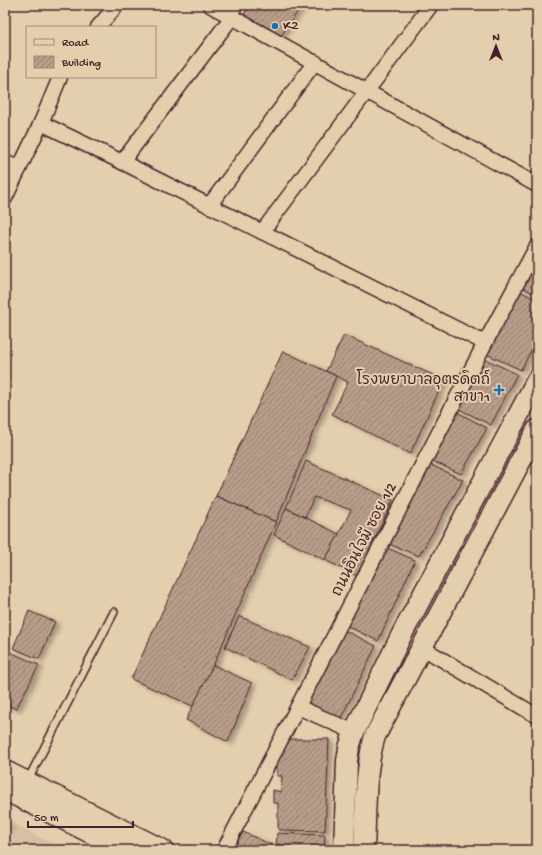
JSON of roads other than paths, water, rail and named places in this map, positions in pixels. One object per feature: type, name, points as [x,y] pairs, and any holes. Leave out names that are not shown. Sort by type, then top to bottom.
[{"type":"main road","points":[[344,850],[347,761],[354,732],[401,636],[537,380]]},
{"type":"main road","points":[[364,850],[367,778],[371,750],[375,736],[537,430]]},
{"type":"main road","points":[[5,771],[163,850]]},
{"type":"main road","points":[[5,790],[125,850]]},
{"type":"street","points":[[99,26],[117,5]]},
{"type":"street","points":[[210,5],[537,185]]},
{"type":"street","points":[[262,232],[431,5]]},
{"type":"street","points":[[122,162],[232,17]]},
{"type":"street","points":[[209,206],[315,62]]},
{"type":"street","points":[[5,198],[41,123],[60,78]]},
{"type":"street","points":[[41,123],[485,343]]},
{"type":"street","points":[[5,162],[19,169]]},
{"type":"street","name":"ถนนอินใจมี ซอย 1/2","points":[[224,850],[485,343],[537,246]]},
{"type":"street","points":[[421,647],[537,716]]},
{"type":"street","points":[[298,707],[354,732]]},
{"type":"lane","points":[[232,17],[240,5]]},
{"type":"lane","points":[[27,782],[114,612]]},
{"type":"place","name":"K2","points":[[275,26]]},
{"type":"place","name":"โรงพยาบาลอุตรดิตถ์ สาขา1","points":[[499,390]]}]
